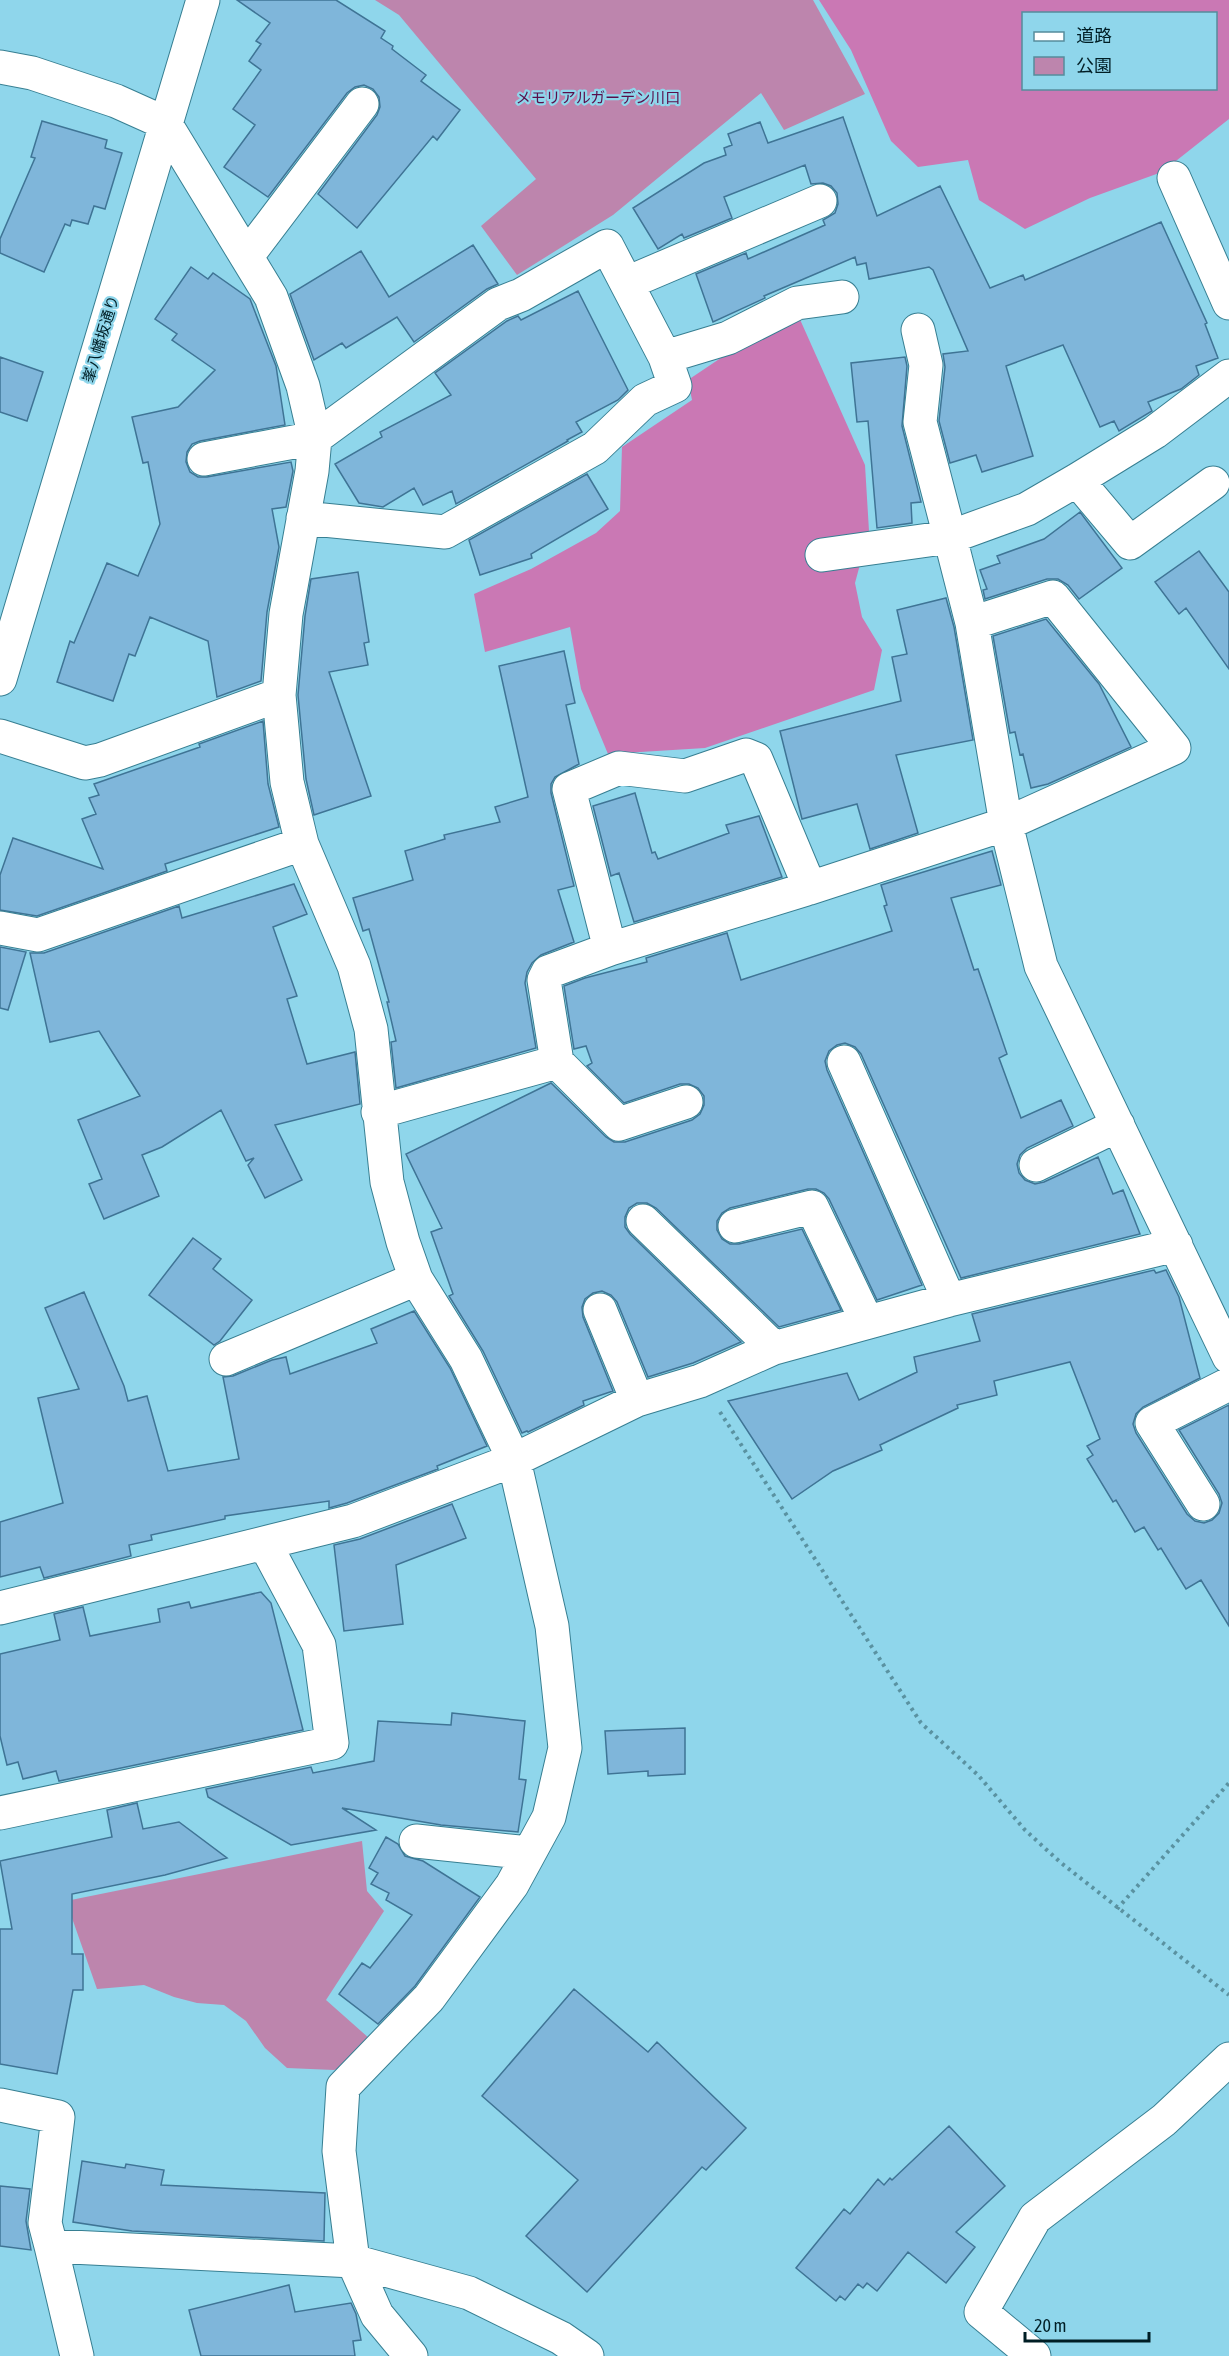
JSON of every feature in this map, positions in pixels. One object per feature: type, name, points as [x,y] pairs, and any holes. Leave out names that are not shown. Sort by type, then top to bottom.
[{"type":"street","name":"峯八幡坂通り","points":[[0,679],[203,0]]},
{"type":"street","points":[[0,67],[32,73],[116,101],[165,123],[272,297],[303,386],[315,438],[312,471],[286,614],[279,695],[288,783],[302,844],[354,966],[371,1029],[387,1182],[403,1242],[416,1279],[466,1359],[514,1460],[552,1626],[565,1748],[549,1817],[512,1885],[429,1998],[343,2087],[339,2151],[353,2261],[376,2315],[411,2356]]},
{"type":"street","points":[[247,256],[362,104]]},
{"type":"street","points":[[1174,178],[1229,303]]},
{"type":"street","points":[[627,283],[820,201]]},
{"type":"street","points":[[204,459],[315,438],[498,304],[521,295],[608,246],[665,357],[675,386],[645,400],[596,448],[445,532],[303,518]]},
{"type":"street","points":[[665,357],[728,338],[797,303],[842,297]]},
{"type":"street","points":[[918,330],[926,365],[920,422],[972,623],[1006,824],[1041,966],[1229,1357]]},
{"type":"street","points":[[822,555],[950,537],[1027,509],[1155,432],[1229,376]]},
{"type":"street","points":[[1077,480],[1130,543],[1214,483]]},
{"type":"street","points":[[686,1102],[619,1124],[557,1062],[544,980],[548,972],[610,949],[810,888],[1006,824],[1174,748],[1053,597],[972,623]]},
{"type":"street","points":[[0,736],[85,763],[100,760],[279,695]]},
{"type":"street","points":[[610,949],[569,789],[619,768],[685,776],[747,755],[756,759],[810,888]]},
{"type":"street","points":[[0,928],[38,935],[302,844]]},
{"type":"street","points":[[378,1112],[557,1062]]},
{"type":"street","points":[[844,1062],[949,1300]]},
{"type":"street","points":[[1036,1165],[1118,1125]]},
{"type":"street","points":[[735,1226],[812,1207],[867,1322]]},
{"type":"street","points":[[643,1221],[774,1348]]},
{"type":"street","points":[[0,1608],[352,1521],[514,1460],[637,1400],[700,1382],[774,1348],[949,1300],[1176,1245]]},
{"type":"street","points":[[226,1359],[416,1279]]},
{"type":"street","points":[[600,1311],[637,1400]]},
{"type":"street","points":[[1203,1503],[1152,1424],[1229,1384]]},
{"type":"street","points":[[0,1813],[332,1743],[319,1645],[265,1544]]},
{"type":"street","points":[[416,1841],[529,1852]]},
{"type":"street","points":[[1034,2356],[981,2312],[1035,2218],[1164,2120],[1229,2059]]},
{"type":"street","points":[[0,2105],[58,2117],[45,2223],[77,2356]]},
{"type":"street","points":[[51,2246],[353,2261],[470,2293],[561,2338],[587,2356]]},
{"type":"path","points":[[700,1382],[921,1723],[978,1775],[1025,1830],[1118,1909],[1229,1995]]},
{"type":"path","points":[[1118,1909],[1229,1782]]},
{"type":"green space","name":"メモリアルガーデン川口","points":[[375,0],[813,0],[865,94],[784,130],[761,93],[613,215],[517,275],[481,226],[536,179],[399,15]]},
{"type":"green space","points":[[362,1841],[367,1891],[384,1911],[326,2000],[370,2039],[348,2065],[334,2070],[287,2068],[265,2048],[246,2021],[224,2005],[197,2003],[144,1985],[97,1989],[66,1901]]},
{"type":"shaded area","points":[[819,0],[1229,0],[1229,119],[1162,172],[1090,198],[1025,229],[979,200],[968,160],[918,167],[891,141],[851,50]]},
{"type":"shaded area","points":[[798,315],[865,465],[869,531],[855,583],[862,617],[882,650],[874,690],[705,748],[608,754],[581,689],[570,627],[485,652],[474,594],[531,569],[596,533],[620,511],[622,447],[692,400],[688,380],[767,327]]},
{"type":"building","points":[[237,0],[336,0],[385,31],[381,38],[426,75],[421,81],[460,110],[437,140],[433,136],[357,228],[318,194],[377,115],[380,107],[379,97],[373,89],[364,85],[355,87],[347,93],[268,197],[224,167],[255,125],[233,109],[261,70],[249,61],[261,44],[256,41],[270,23]]},
{"type":"building","points":[[843,117],[877,216],[940,186],[990,288],[1023,275],[1025,280],[1161,222],[1207,323],[1205,324],[1218,358],[1196,366],[1199,375],[1181,389],[1148,402],[1152,411],[1119,431],[1114,421],[1100,427],[1063,345],[1006,366],[1033,456],[982,472],[976,455],[950,463],[939,421],[945,367],[943,354],[968,351],[933,270],[929,267],[869,279],[866,263],[857,265],[855,257],[764,296],[765,298],[713,322],[696,274],[746,253],[748,259],[825,225],[823,220],[835,213],[838,204],[837,193],[831,186],[823,183],[811,184],[805,165],[724,197],[732,218],[684,238],[682,234],[658,249],[633,208],[704,163],[726,155],[724,148],[732,145],[728,134],[760,122],[768,143]]},
{"type":"building","points":[[42,121],[107,140],[105,148],[122,153],[105,209],[94,206],[88,224],[72,220],[70,226],[65,224],[44,272],[0,253],[0,239],[35,158],[31,157]]},
{"type":"building","points":[[473,245],[498,284],[487,289],[414,342],[397,317],[346,348],[342,343],[314,360],[290,294],[361,251],[389,297]]},
{"type":"building","points":[[191,267],[208,279],[213,273],[250,299],[276,366],[285,425],[200,441],[192,444],[187,452],[186,462],[190,472],[198,477],[207,477],[291,462],[293,471],[286,507],[272,509],[279,547],[267,612],[261,681],[217,697],[208,641],[150,617],[135,656],[129,654],[113,701],[57,682],[70,641],[74,643],[107,563],[138,576],[160,524],[148,462],[143,463],[132,417],[178,407],[215,370],[172,340],[177,334],[155,319]]},
{"type":"building","points":[[578,291],[628,390],[618,400],[576,422],[582,432],[568,441],[456,504],[452,491],[423,505],[414,488],[383,507],[359,503],[335,464],[382,437],[380,432],[451,395],[435,373],[507,321],[518,316],[521,320]]},
{"type":"building","points":[[0,357],[43,372],[27,421],[0,412]]},
{"type":"building","points":[[905,357],[907,366],[902,426],[921,502],[911,503],[912,523],[877,528],[868,421],[857,422],[851,363]]},
{"type":"building","points":[[587,474],[608,509],[531,554],[532,558],[480,575],[469,540]]},
{"type":"building","points":[[1080,512],[1122,568],[1079,599],[1068,585],[1058,579],[1047,579],[985,599],[983,590],[987,589],[980,570],[1000,563],[997,556],[1044,539]]},
{"type":"building","points":[[1199,551],[1229,592],[1229,669],[1186,608],[1179,614],[1155,582]]},
{"type":"building","points":[[358,572],[369,642],[364,643],[368,665],[329,672],[371,796],[314,815],[306,779],[298,695],[305,616],[311,579]]},
{"type":"building","points":[[946,598],[954,627],[973,740],[896,755],[918,833],[870,849],[857,804],[802,819],[780,731],[901,701],[892,657],[907,654],[897,610]]},
{"type":"building","points":[[1046,619],[1099,684],[1131,747],[1048,784],[1031,788],[1015,732],[1010,733],[993,636]]},
{"type":"building","points":[[564,651],[575,703],[566,705],[579,764],[555,777],[551,784],[551,793],[574,886],[558,890],[574,942],[541,955],[532,963],[527,972],[525,983],[536,1048],[396,1088],[391,1042],[396,1041],[387,1002],[389,1002],[369,929],[363,931],[353,898],[413,880],[405,851],[445,839],[444,835],[500,822],[495,807],[528,797],[499,666]]},
{"type":"building","points":[[263,721],[268,784],[279,827],[165,864],[167,871],[37,916],[0,910],[0,875],[13,838],[103,869],[82,819],[96,814],[89,798],[99,795],[94,784],[200,747],[199,744]]},
{"type":"building","points":[[635,793],[652,853],[655,852],[658,859],[729,833],[726,825],[759,816],[782,877],[634,922],[619,873],[611,876],[593,806]]},
{"type":"building","points":[[992,851],[1001,885],[951,898],[974,970],[978,969],[1007,1054],[999,1058],[1021,1118],[1061,1100],[1073,1126],[1027,1148],[1020,1155],[1017,1164],[1019,1173],[1025,1180],[1035,1184],[1098,1157],[1113,1194],[1123,1190],[1140,1234],[961,1278],[861,1054],[855,1047],[845,1043],[837,1045],[829,1051],[825,1061],[827,1070],[922,1285],[877,1300],[829,1199],[816,1189],[730,1208],[722,1213],[717,1221],[717,1230],[722,1239],[730,1244],[739,1244],[802,1229],[841,1310],[779,1327],[656,1208],[647,1203],[637,1203],[629,1208],[625,1217],[625,1227],[630,1234],[741,1342],[693,1363],[648,1377],[617,1302],[611,1295],[602,1291],[593,1293],[585,1299],[582,1307],[583,1317],[613,1391],[583,1401],[584,1405],[522,1433],[483,1351],[449,1296],[453,1294],[431,1232],[442,1228],[406,1154],[551,1083],[606,1137],[614,1142],[625,1142],[692,1120],[700,1114],[704,1105],[704,1096],[698,1088],[689,1084],[680,1084],[624,1103],[587,1066],[592,1063],[586,1046],[574,1049],[564,986],[585,978],[647,962],[646,958],[727,933],[741,980],[892,931],[884,906],[887,905],[881,885]]},
{"type":"building","points":[[294,884],[307,914],[273,927],[297,996],[287,999],[307,1064],[355,1052],[360,1104],[275,1125],[302,1180],[265,1198],[248,1165],[254,1158],[246,1161],[221,1110],[162,1147],[142,1155],[159,1196],[104,1219],[89,1184],[102,1179],[78,1120],[140,1096],[99,1031],[50,1042],[30,953],[44,953],[179,906],[182,918]]},
{"type":"building","points":[[0,947],[26,952],[8,1010],[0,1008]]},
{"type":"building","points":[[193,1238],[221,1259],[213,1269],[252,1300],[220,1341],[214,1345],[149,1295]]},
{"type":"building","points":[[1154,1270],[1156,1273],[1166,1270],[1179,1297],[1200,1378],[1143,1407],[1136,1414],[1133,1424],[1136,1433],[1187,1514],[1195,1521],[1204,1523],[1212,1520],[1219,1513],[1222,1503],[1219,1494],[1179,1430],[1229,1405],[1229,1626],[1201,1580],[1186,1589],[1161,1548],[1158,1550],[1144,1527],[1135,1532],[1116,1500],[1113,1502],[1087,1459],[1093,1455],[1087,1446],[1100,1439],[1070,1362],[994,1381],[997,1395],[957,1405],[958,1408],[880,1445],[882,1450],[833,1471],[792,1499],[728,1401],[847,1373],[859,1400],[917,1372],[914,1357],[980,1341],[972,1314]]},
{"type":"building","points":[[84,1292],[124,1386],[128,1401],[147,1396],[168,1471],[239,1459],[223,1377],[233,1376],[272,1360],[286,1357],[290,1374],[377,1343],[371,1329],[414,1311],[450,1368],[487,1446],[437,1466],[438,1469],[329,1508],[329,1501],[225,1516],[225,1519],[151,1535],[152,1540],[129,1545],[131,1556],[44,1578],[40,1567],[0,1577],[0,1522],[63,1503],[38,1398],[79,1389],[45,1308]]},
{"type":"building","points":[[452,1504],[466,1538],[396,1565],[403,1624],[344,1631],[334,1545],[360,1539]]},
{"type":"building","points":[[261,1592],[271,1603],[303,1730],[59,1781],[56,1771],[23,1779],[18,1762],[7,1765],[0,1736],[0,1654],[60,1640],[54,1614],[83,1607],[90,1636],[160,1622],[158,1609],[189,1602],[191,1608]]},
{"type":"building","points":[[452,1713],[525,1721],[519,1779],[526,1780],[518,1832],[441,1825],[342,1808],[376,1830],[291,1845],[208,1797],[206,1789],[311,1767],[313,1773],[374,1761],[378,1721],[451,1725]]},
{"type":"building","points":[[685,1728],[685,1774],[648,1776],[648,1771],[608,1774],[605,1731]]},
{"type":"building","points":[[137,1803],[143,1829],[179,1822],[227,1858],[165,1875],[72,1894],[72,1954],[83,1954],[83,1990],[73,1990],[57,2074],[0,2064],[0,1929],[12,1929],[0,1861],[112,1837],[107,1810]]},
{"type":"building","points":[[386,1837],[398,1844],[405,1856],[423,1861],[480,1897],[415,1986],[378,2024],[339,1994],[362,1963],[370,1968],[412,1915],[386,1900],[389,1893],[371,1884],[378,1873],[369,1868]]},
{"type":"building","points":[[574,1989],[648,2052],[657,2042],[746,2128],[706,2170],[702,2167],[587,2292],[526,2236],[578,2180],[482,2096]]},
{"type":"building","points":[[949,2126],[1005,2186],[956,2232],[975,2247],[946,2283],[908,2252],[877,2291],[867,2283],[863,2288],[858,2284],[845,2300],[840,2296],[836,2301],[796,2268],[844,2209],[850,2214],[878,2179],[884,2185],[890,2178],[892,2180]]},
{"type":"building","points":[[82,2161],[125,2168],[126,2164],[164,2170],[161,2185],[325,2193],[324,2241],[132,2231],[73,2222]]},
{"type":"building","points":[[0,2186],[30,2189],[26,2221],[31,2250],[0,2246]]},
{"type":"building","points":[[289,2285],[295,2312],[351,2303],[356,2314],[361,2340],[353,2341],[355,2356],[201,2356],[189,2310]]}]
